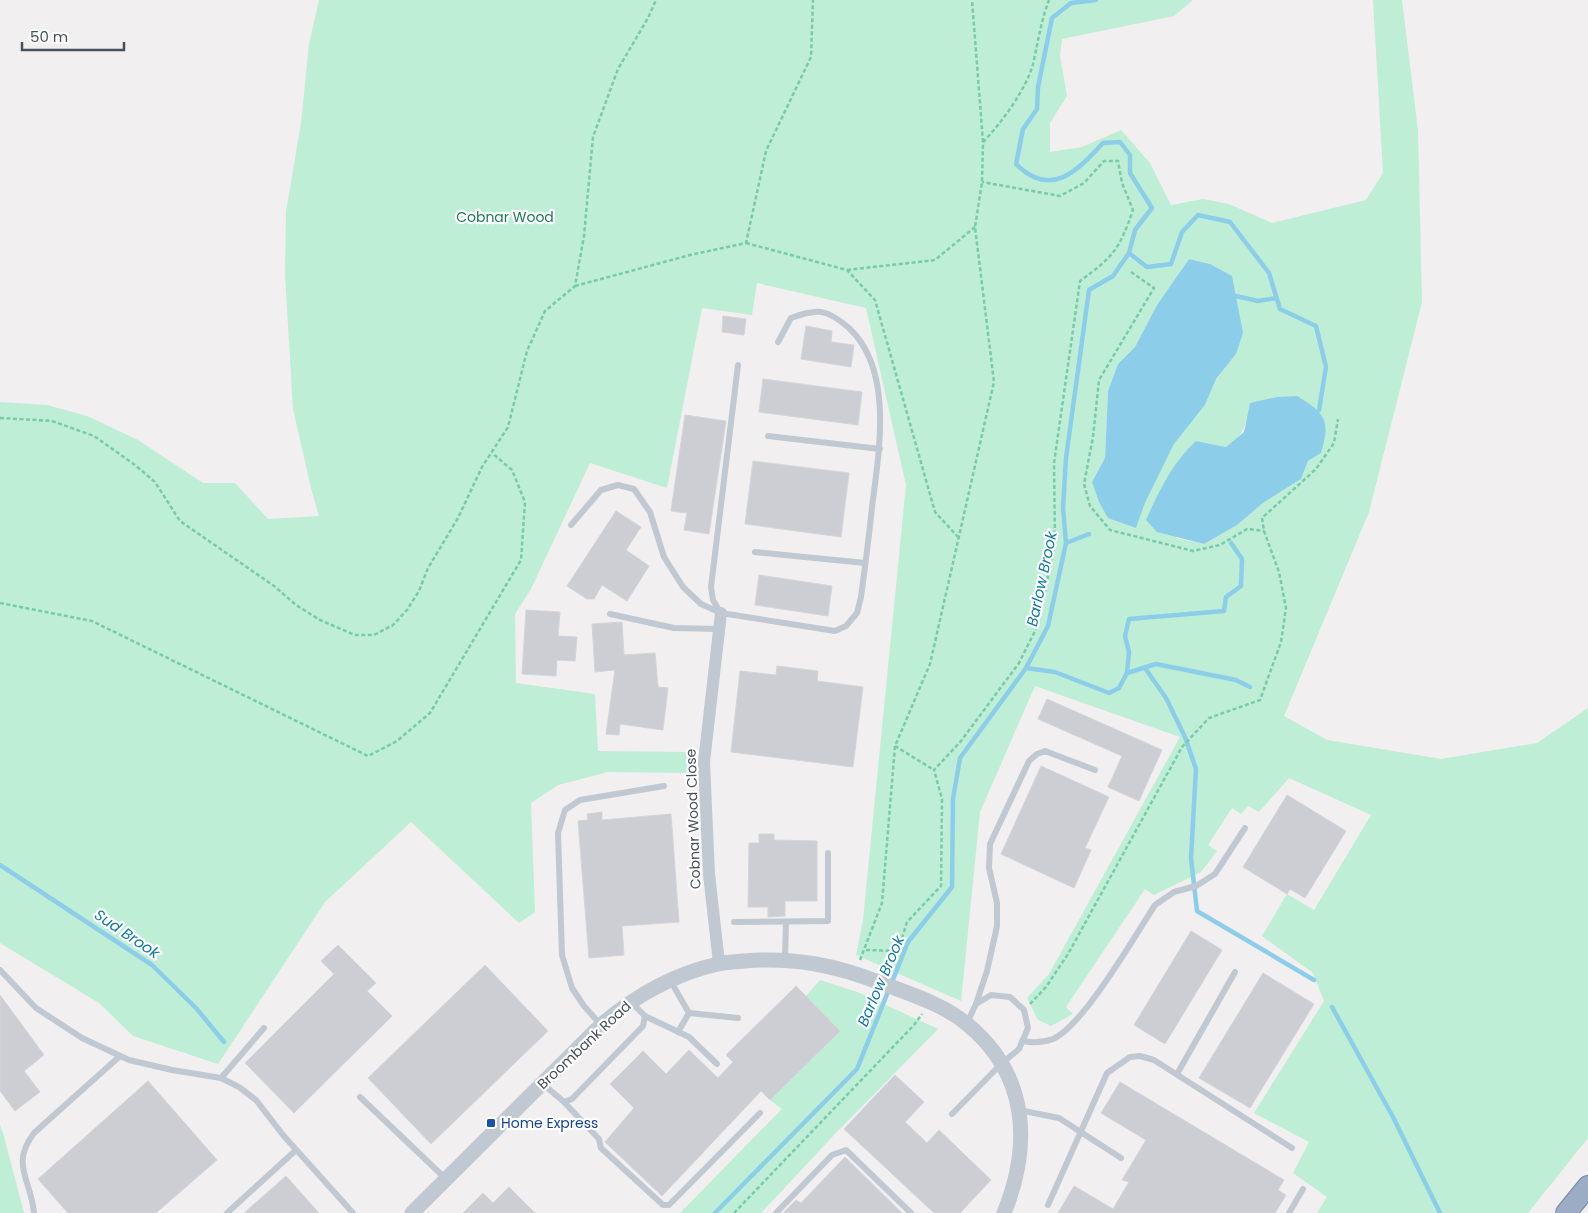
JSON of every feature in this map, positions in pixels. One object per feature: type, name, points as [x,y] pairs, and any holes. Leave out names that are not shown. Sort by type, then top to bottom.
[{"type":"highway","points":[[1566,1213],[1588,1186]]},
{"type":"street","name":"Cobnar Wood Close","points":[[719,964],[709,874],[704,762],[721,614]]},
{"type":"street","name":"Broombank Road","points":[[412,1213],[602,1024],[630,1001],[650,988],[670,980],[719,964],[785,960],[809,962],[860,975],[915,996],[943,1008],[967,1024]]},
{"type":"street","points":[[967,1024],[998,1057],[1014,1088],[1021,1120],[1021,1151],[1014,1188],[1004,1213]]},
{"type":"lane","points":[[571,525],[601,490],[618,485],[634,489],[650,512],[664,557],[683,587],[701,604],[721,614],[834,631],[846,626],[856,613],[865,563],[882,433],[879,396],[868,353],[852,332],[833,314],[812,310],[791,318],[778,342]]},
{"type":"lane","points":[[721,614],[713,600],[711,587],[738,364]]},
{"type":"lane","points":[[768,436],[880,449]]},
{"type":"lane","points":[[755,552],[865,563]]},
{"type":"lane","points":[[610,614],[674,628],[719,629]]},
{"type":"lane","points":[[967,1024],[987,971],[997,926],[997,903],[989,868],[990,844],[1029,761],[1045,751],[1095,770]]},
{"type":"lane","points":[[602,1024],[584,1006],[572,988],[562,955],[558,833],[566,810],[580,800],[664,786]]},
{"type":"lane","points":[[1022,1041],[1037,1044],[1054,1038],[1075,1022],[1156,905],[1174,892],[1196,886],[1215,874],[1245,828]]},
{"type":"lane","points":[[734,922],[828,921],[828,853]]},
{"type":"lane","points":[[785,960],[786,922]]},
{"type":"lane","points":[[0,970],[36,1008],[82,1038],[120,1056],[172,1070],[221,1078],[239,1087],[256,1100],[296,1150],[353,1213]]},
{"type":"lane","points":[[1177,1074],[1234,972]]},
{"type":"lane","points":[[670,980],[689,1013]]},
{"type":"lane","points":[[952,1114],[1001,1064],[1019,1049],[1028,1028],[1024,1010],[1010,997],[991,995],[976,1004]]},
{"type":"lane","points":[[630,1001],[645,1016],[689,1037],[717,1064]]},
{"type":"lane","points":[[689,1013],[738,1018]]},
{"type":"lane","points":[[678,1032],[689,1013]]},
{"type":"lane","points":[[564,1102],[572,1099],[643,1026],[645,1016]]},
{"type":"lane","points":[[221,1078],[264,1028]]},
{"type":"lane","points":[[34,1213],[22,1167],[24,1147],[34,1133],[120,1056]]},
{"type":"lane","points":[[1048,1206],[1080,1130],[1107,1073],[1130,1057],[1140,1056],[1154,1060],[1292,1148]]},
{"type":"lane","points":[[542,1083],[564,1102],[599,1139],[601,1148],[663,1205],[669,1205],[760,1113]]},
{"type":"lane","points":[[360,1097],[446,1179]]},
{"type":"lane","points":[[1019,1110],[1059,1118],[1121,1158]]},
{"type":"lane","points":[[227,1213],[296,1150]]},
{"type":"lane","points":[[776,1213],[832,1155],[846,1150],[911,1213]]},
{"type":"lane","points":[[1289,1213],[1303,1189]]},
{"type":"path","points":[[575,286],[585,227],[593,137],[618,69],[648,18],[656,0]]},
{"type":"path","points":[[0,418],[52,421],[94,436],[135,465],[155,482],[180,521],[274,586],[296,605],[320,620],[355,635],[374,636],[393,625],[407,610],[419,591],[428,568],[458,518],[482,467],[508,427],[527,351],[545,311],[575,286],[690,254],[746,243],[766,151],[811,57],[813,0]]},
{"type":"path","points":[[895,746],[934,770],[942,799],[941,886],[906,922],[898,951],[866,950],[882,903],[895,746],[930,664],[994,382],[975,227],[982,182],[983,142],[972,0]]},
{"type":"path","points":[[983,142],[1003,121],[1032,66],[1041,20],[1049,0]]},
{"type":"path","points":[[934,770],[961,741],[1019,663],[1038,625],[1055,542],[1054,463],[1080,281],[1106,262],[1122,242],[1133,210],[1122,183],[1118,161],[1104,161],[1084,183],[1060,196],[982,182]]},
{"type":"path","points":[[847,270],[935,260],[975,227]]},
{"type":"path","points":[[1131,272],[1154,288],[1099,380],[1084,484],[1090,506],[1110,530],[1194,550],[1220,545],[1247,529],[1264,532]]},
{"type":"path","points":[[1024,1010],[1046,986],[1068,954],[1182,748],[1209,718],[1260,700],[1281,642],[1286,608],[1279,572],[1264,532],[1262,518],[1316,469],[1334,443],[1338,419]]},
{"type":"path","points":[[0,603],[92,621],[368,756],[397,740],[430,713],[521,560],[525,502],[512,470],[491,453]]},
{"type":"path","points":[[734,1213],[914,1025]]},
{"type":"green space","name":"Cobnar Wood","points":[[319,0],[1193,0],[1174,16],[1062,39],[1060,56],[1067,96],[1050,123],[1050,152],[1082,147],[1121,130],[1150,163],[1171,205],[1203,199],[1229,204],[1272,223],[1366,200],[1383,173],[1373,0],[1402,0],[1418,131],[1422,302],[1369,512],[1284,716],[1327,740],[1441,759],[1537,743],[1588,708],[1588,1138],[1528,1213],[1317,1213],[1327,1197],[1293,1173],[1309,1142],[1254,1113],[1324,1001],[1313,973],[1262,936],[1287,894],[1314,910],[1371,815],[1289,778],[1259,812],[1248,806],[1241,814],[1232,808],[1208,845],[1217,851],[1201,872],[1154,895],[1145,889],[1066,1007],[1073,1014],[1051,1026],[1038,1020],[1027,998],[1049,974],[1180,737],[1035,686],[980,812],[961,1001],[856,955],[863,920],[906,485],[866,308],[757,283],[752,315],[702,308],[667,488],[590,463],[531,589],[515,614],[516,683],[595,694],[598,751],[689,752],[688,773],[608,772],[558,785],[531,803],[535,912],[519,923],[411,822],[325,902],[218,1064],[133,1036],[99,1003],[0,943],[0,402],[47,405],[87,416],[138,440],[203,483],[235,483],[268,519],[319,516],[293,409],[285,275],[286,212],[301,123],[309,44]],"holes":[[[1189,259],[1210,264],[1236,354],[1216,379],[1205,405],[1174,444],[1145,503],[1136,528],[1092,482],[1105,458],[1108,391],[1118,364],[1135,347],[1157,305]],[[1250,403],[1321,453],[1308,461],[1301,479],[1263,503],[1237,525],[1204,544],[1176,538],[1196,441],[1226,447],[1237,438],[1244,428]]]},
{"type":"green space","points":[[820,980],[860,993],[938,1029],[761,1213],[680,1213],[782,1109],[770,1100],[840,1031],[806,996]]},
{"type":"green space","points":[[0,1125],[3,1133],[24,1213],[0,1213]]},
{"type":"water","points":[[1189,259],[1210,264],[1232,276],[1243,333],[1236,354],[1216,379],[1205,405],[1174,444],[1145,503],[1136,528],[1108,518],[1099,502],[1092,482],[1105,458],[1108,391],[1118,364],[1135,347],[1157,305]]},
{"type":"water","points":[[1297,396],[1320,413],[1325,425],[1321,453],[1308,461],[1301,479],[1263,503],[1237,525],[1204,544],[1157,532],[1146,520],[1173,468],[1196,441],[1226,447],[1244,432],[1250,403],[1277,397]]},
{"type":"building","points":[[723,316],[746,319],[744,335],[722,332]]},
{"type":"building","points":[[806,326],[832,331],[831,342],[854,345],[851,367],[801,359]]},
{"type":"building","points":[[763,379],[862,392],[858,425],[759,412]]},
{"type":"building","points":[[685,415],[726,421],[709,534],[684,530],[687,513],[671,511]]},
{"type":"building","points":[[753,461],[849,473],[841,537],[745,524]]},
{"type":"building","points":[[616,511],[641,527],[626,550],[649,566],[627,601],[602,585],[594,599],[587,599],[567,586]]},
{"type":"building","points":[[759,575],[832,586],[828,616],[755,605]]},
{"type":"building","points":[[526,610],[560,612],[558,636],[577,637],[575,661],[557,660],[556,676],[522,674]]},
{"type":"building","points":[[622,622],[624,655],[655,653],[658,687],[668,688],[663,730],[620,724],[619,735],[606,734],[615,670],[595,672],[592,624]]},
{"type":"building","points":[[777,666],[818,671],[817,681],[863,687],[853,767],[731,752],[740,671],[776,675]]},
{"type":"building","points":[[1047,699],[1162,750],[1139,801],[1108,787],[1122,756],[1038,719]]},
{"type":"building","points":[[1041,766],[1109,797],[1085,848],[1091,850],[1074,888],[1001,854]]},
{"type":"building","points":[[1287,795],[1346,831],[1305,898],[1290,889],[1287,894],[1243,867]]},
{"type":"building","points":[[602,812],[602,820],[671,814],[679,922],[622,926],[624,955],[589,958],[578,821],[588,820],[587,814]]},
{"type":"building","points":[[759,834],[774,834],[774,840],[817,841],[817,901],[785,901],[785,916],[768,917],[768,907],[748,907],[749,843],[759,843]]},
{"type":"building","points":[[1191,931],[1222,950],[1165,1044],[1134,1025]]},
{"type":"building","points":[[338,945],[376,983],[367,991],[392,1016],[294,1113],[245,1063],[334,974],[321,961]]},
{"type":"building","points":[[485,965],[548,1031],[431,1144],[368,1078]]},
{"type":"building","points":[[1263,973],[1314,1004],[1250,1108],[1199,1078]]},
{"type":"building","points":[[796,986],[840,1031],[770,1100],[761,1091],[662,1196],[605,1142],[634,1108],[610,1084],[643,1051],[666,1074],[689,1050],[718,1078],[733,1062],[726,1055]]},
{"type":"building","points":[[0,995],[44,1055],[24,1071],[40,1092],[15,1111],[0,1091]]},
{"type":"building","points":[[895,1075],[924,1102],[905,1122],[927,1143],[939,1130],[991,1180],[960,1213],[934,1213],[844,1129]]},
{"type":"building","points":[[148,1081],[217,1160],[156,1213],[68,1213],[38,1179]]},
{"type":"building","points":[[1120,1082],[1284,1180],[1278,1190],[1286,1195],[1275,1213],[1058,1213],[1074,1186],[1113,1209],[1129,1182],[1122,1180],[1146,1140],[1101,1113]]},
{"type":"building","points":[[845,1157],[902,1213],[783,1213],[796,1200],[801,1203]]},
{"type":"building","points":[[286,1176],[319,1213],[244,1213]]},
{"type":"building","points":[[509,1187],[535,1213],[463,1213],[483,1193],[493,1203]]},
{"type":"waterway","name":"Barlow Brook","points":[[715,1213],[857,1069],[908,942],[952,887],[953,799],[960,758],[1026,668],[1048,626],[1066,543],[1063,508],[1066,458],[1089,290],[1113,276],[1129,253],[1135,230],[1152,208],[1130,173],[1130,155],[1120,142],[1103,143],[1073,171],[1063,177],[1052,180],[1041,179],[1029,174],[1016,164],[1023,129],[1037,109],[1038,87],[1052,18],[1071,3],[1096,0]]},
{"type":"waterway","points":[[1129,253],[1147,267],[1171,264],[1182,232],[1198,215],[1230,222],[1269,273],[1280,309],[1316,326],[1326,367],[1319,410]]},
{"type":"waterway","points":[[1236,296],[1258,301],[1276,298]]},
{"type":"waterway","points":[[1066,543],[1089,534]]},
{"type":"waterway","points":[[1026,668],[1055,672],[1109,693],[1119,688],[1127,673],[1129,652],[1125,636],[1129,619],[1224,611],[1226,597],[1241,586],[1242,559],[1231,543]]},
{"type":"waterway","points":[[1127,673],[1156,664],[1236,680],[1250,687]]},
{"type":"waterway","points":[[1145,668],[1166,698],[1185,737],[1196,769],[1191,858],[1197,911],[1314,980]]},
{"type":"waterway","name":"Sud Brook","points":[[0,865],[152,965],[196,1008],[224,1042]]},
{"type":"waterway","points":[[1332,1007],[1393,1117],[1440,1213]]},
{"type":"place","name":"Home Express","points":[[491,1123]]}]
